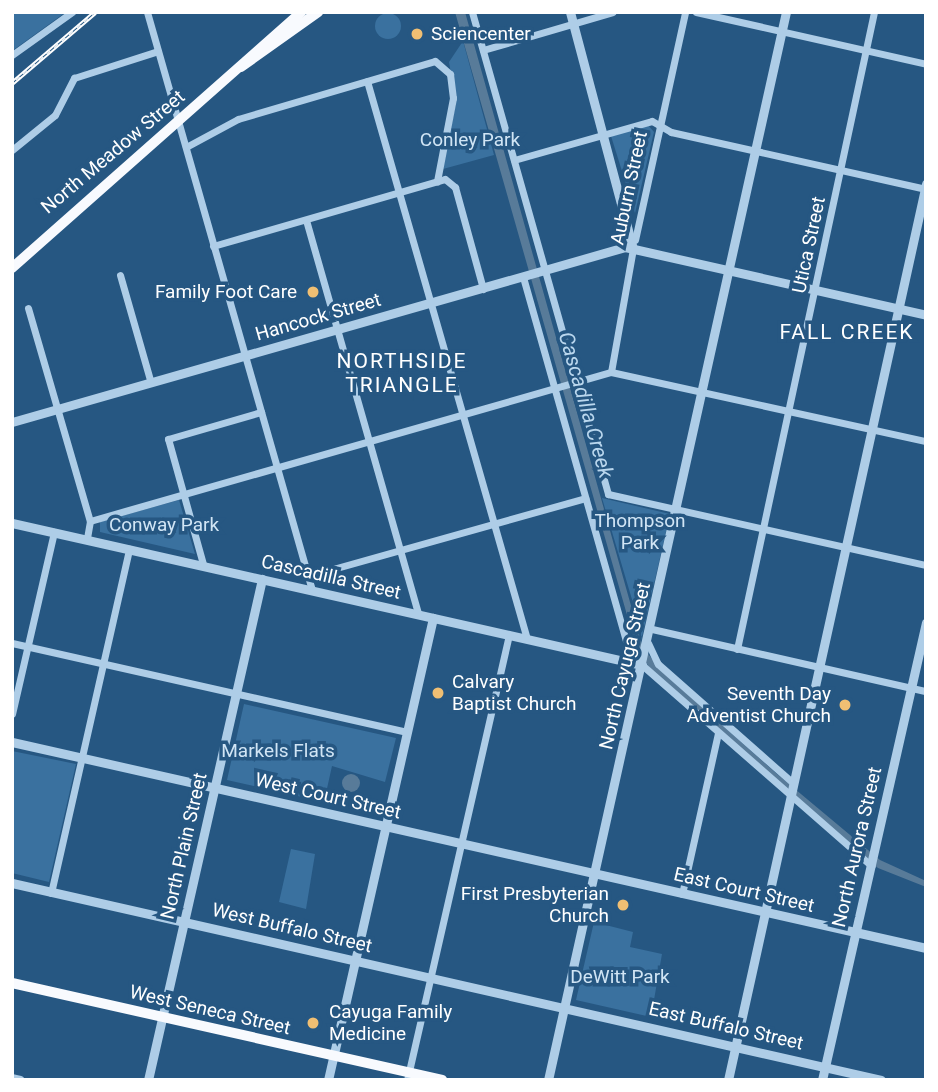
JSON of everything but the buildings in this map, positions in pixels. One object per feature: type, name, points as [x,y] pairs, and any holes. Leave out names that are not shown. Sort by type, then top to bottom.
[{"type":"highway","name":"North Meadow Street","points":[[12,268],[301,12]]},
{"type":"highway","name":"North Meadow Street","points":[[241,67],[318,12]]},
{"type":"highway","name":"West Seneca Street","points":[[12,984],[333,1056],[408,1076],[442,1080]]},
{"type":"street","points":[[12,55],[72,12]]},
{"type":"street","points":[[147,12],[312,590]]},
{"type":"street","points":[[472,12],[574,382],[608,494],[926,565]]},
{"type":"street","points":[[570,12],[634,244],[730,271],[926,315]]},
{"type":"street","points":[[483,50],[613,12]]},
{"type":"street","name":"Auburn Street","points":[[611,372],[634,244],[685,12]]},
{"type":"street","points":[[696,12],[926,64]]},
{"type":"street","name":"North Cayuga Street","points":[[548,1080],[652,629],[786,12]]},
{"type":"street","name":"Utica Street","points":[[737,649],[874,12]]},
{"type":"street","points":[[12,150],[55,115],[74,78],[158,51]]},
{"type":"street","points":[[186,146],[225,124],[435,61],[445,65],[453,87],[441,180]]},
{"type":"street","points":[[367,81],[527,639]]},
{"type":"street","points":[[514,160],[652,121],[660,127],[756,150],[925,186],[728,1080]]},
{"type":"street","points":[[214,246],[441,180],[456,187],[484,289]]},
{"type":"street","points":[[306,220],[418,614]]},
{"type":"street","name":"Hancock Street","points":[[12,422],[634,244]]},
{"type":"street","points":[[120,275],[151,383]]},
{"type":"street","points":[[524,277],[628,648],[626,661]]},
{"type":"street","points":[[29,308],[90,520],[87,538]]},
{"type":"street","points":[[90,520],[611,372],[704,390],[926,441]]},
{"type":"street","points":[[203,564],[169,442],[261,412]]},
{"type":"street","points":[[308,576],[585,498]]},
{"type":"street","name":"Cascadilla Street","points":[[12,523],[642,665]]},
{"type":"street","points":[[12,714],[54,531]]},
{"type":"street","points":[[51,892],[129,549]]},
{"type":"street","name":"North Plain Street","points":[[148,1080],[262,579]]},
{"type":"street","points":[[328,1080],[433,618]]},
{"type":"street","name":"North Aurora Street","points":[[822,1080],[926,623]]},
{"type":"street","points":[[652,629],[926,691]]},
{"type":"street","points":[[408,1076],[509,635]]},
{"type":"street","points":[[12,643],[407,732]]},
{"type":"street","points":[[648,643],[658,664],[794,784]]},
{"type":"street","points":[[642,665],[872,866]]},
{"type":"street","points":[[682,894],[718,733]]},
{"type":"street","name":"West Court Street","points":[[12,742],[595,874]]},
{"type":"street","name":"East Court Street","points":[[595,874],[926,948]]},
{"type":"street","name":"West Buffalo Street","points":[[13,886],[51,892],[564,1007]]},
{"type":"street","name":"East Buffalo Street","points":[[564,1007],[881,1080]]},
{"type":"street","points":[[12,1078],[20,1080]]},
{"type":"green space","points":[[12,12],[66,12],[12,51]]},
{"type":"green space","points":[[388,13],[397,17],[401,26],[397,35],[388,39],[379,35],[375,26],[379,17]]},
{"type":"green space","name":"Conley Park","points":[[463,41],[494,155],[443,169],[456,103],[449,62]]},
{"type":"green space","points":[[648,125],[654,132],[635,213],[611,136]]},
{"type":"green space","name":"Thompson Park","points":[[602,498],[670,514],[641,641],[641,630]]},
{"type":"green space","name":"Conway Park","points":[[179,500],[195,554],[100,532],[100,522]]},
{"type":"green space","name":"Markels Flats","points":[[244,704],[396,738],[385,782],[332,766],[324,802],[227,780]]},
{"type":"green space","points":[[12,751],[76,764],[49,882],[12,873]]},
{"type":"green space","points":[[291,849],[315,854],[306,909],[279,902]]},
{"type":"green space","name":"DeWitt Park","points":[[594,922],[633,932],[630,947],[662,954],[651,1017],[576,1000]]},
{"type":"shaded area","points":[[455,12],[465,12],[642,645],[659,669],[777,774],[880,860],[926,881],[926,887],[878,868],[652,671],[637,650]]},
{"type":"shaded area","points":[[347,774],[355,774],[360,783],[358,790],[347,792],[342,787],[342,779]]},
{"type":"railway","points":[[12,83],[95,12]]},
{"type":"place","name":"Sciencenter","points":[[417,34]]},
{"type":"place","name":"Family Foot Care","points":[[313,292]]},
{"type":"place","name":"Calvary Baptist Church","points":[[438,693]]},
{"type":"place","name":"Seventh Day Adventist Church","points":[[845,705]]},
{"type":"place","name":"First Presbyterian Church","points":[[623,905]]},
{"type":"place","name":"Cayuga Family Medicine","points":[[313,1023]]},
{"type":"district","name":"FALL CREEK","points":[[847,332]]},
{"type":"district","name":"NORTHSIDE TRIANGLE","points":[[402,373]]},
{"type":"water label","name":"Cascadilla Creek","points":[[586,405]]}]
